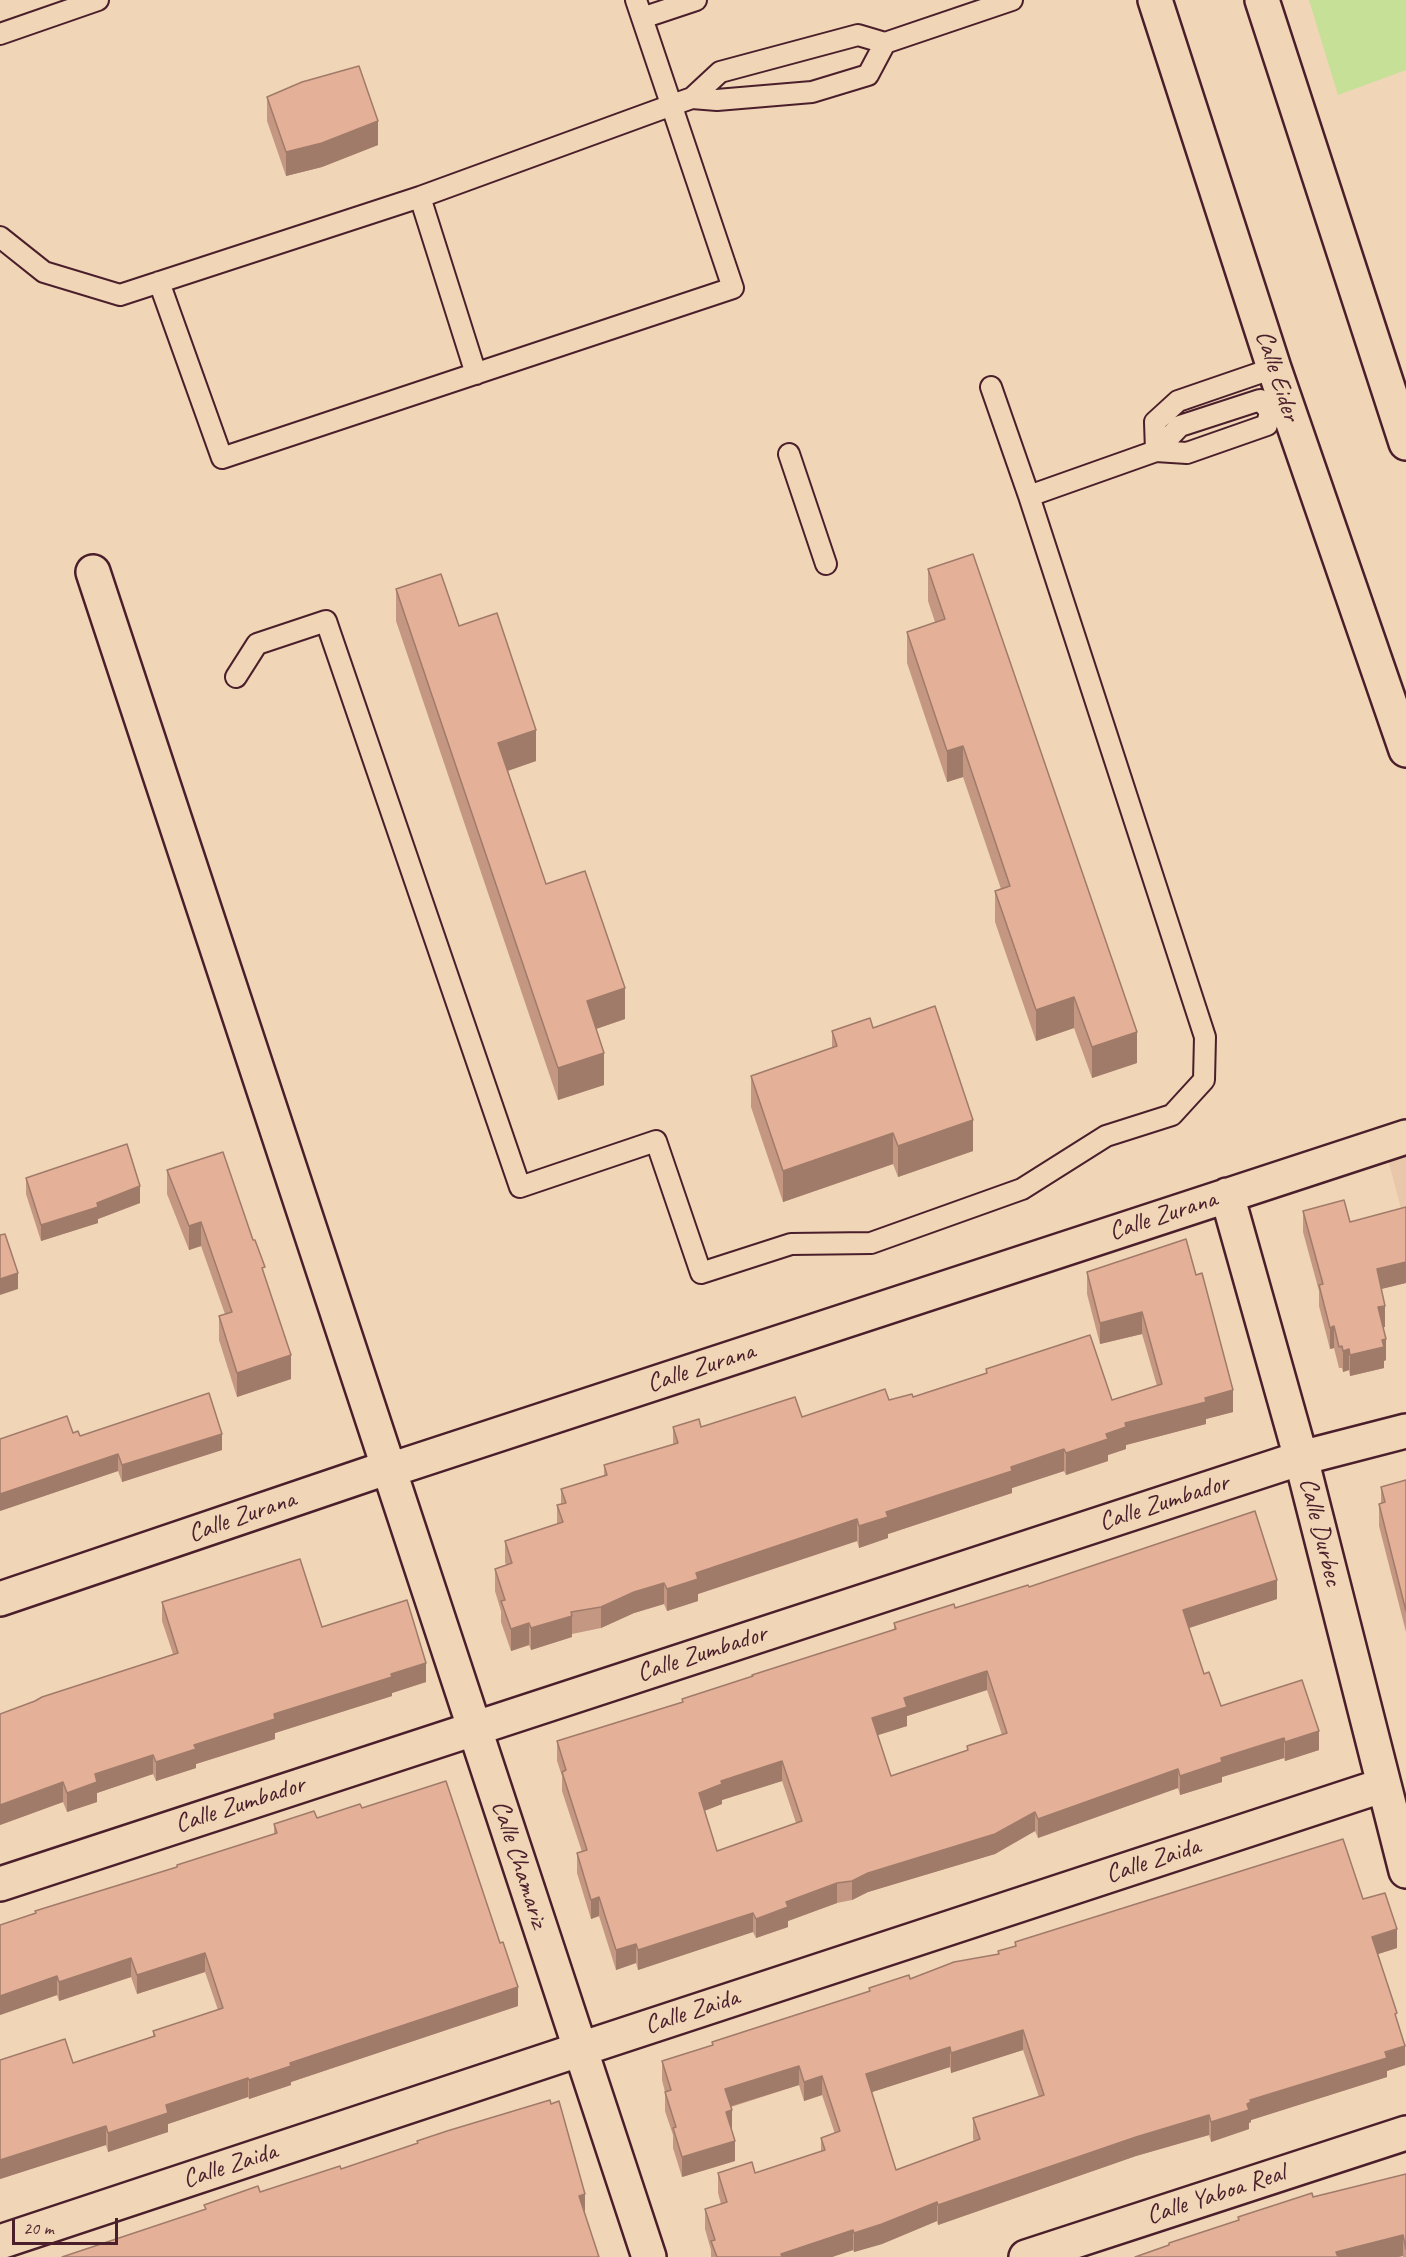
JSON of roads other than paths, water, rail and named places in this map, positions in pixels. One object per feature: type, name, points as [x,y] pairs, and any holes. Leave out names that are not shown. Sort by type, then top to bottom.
[{"type":"street","name":"Calle Eider","points":[[1155,0],[1274,368],[1278,409],[1406,750]]},
{"type":"street","points":[[1262,0],[1406,443]]},
{"type":"street","name":"Calle Chamariz","points":[[93,572],[650,2257]]},
{"type":"street","name":"Calle Zurana","points":[[0,1599],[389,1467],[390,1470],[1406,1137]]},
{"type":"street","name":"Calle Durbec","points":[[1227,1195],[1301,1458],[1406,1871]]},
{"type":"street","name":"Calle Zumbador","points":[[0,1884],[1301,1458],[1406,1431]]},
{"type":"street","name":"Calle Zaida","points":[[0,2242],[1384,1785]]},
{"type":"street","name":"Calle Yaboa Real","points":[[1026,2257],[1406,2133]]},
{"type":"lane","points":[[0,34],[98,0]]},
{"type":"lane","points":[[159,282],[222,458],[734,288],[639,9],[696,0]]},
{"type":"lane","points":[[0,237],[44,272],[120,295],[420,197],[692,98],[720,72],[858,35],[885,43],[1012,0]]},
{"type":"lane","points":[[692,98],[717,100],[812,92],[868,75],[885,43]]},
{"type":"lane","points":[[420,197],[476,374]]},
{"type":"lane","points":[[1156,451],[1155,422],[1178,401],[1274,368]]},
{"type":"lane","points":[[236,676],[257,644],[326,621],[520,1186],[656,1141],[701,1273],[791,1244],[871,1243],[1022,1189],[1106,1136],[1172,1114],[1204,1080],[1205,1037],[1029,496],[991,387]]},
{"type":"lane","points":[[1029,496],[1156,451],[1187,453],[1267,425],[1278,409],[1260,400],[1180,426],[1156,451]]},
{"type":"lane","points":[[789,454],[826,564]]}]
